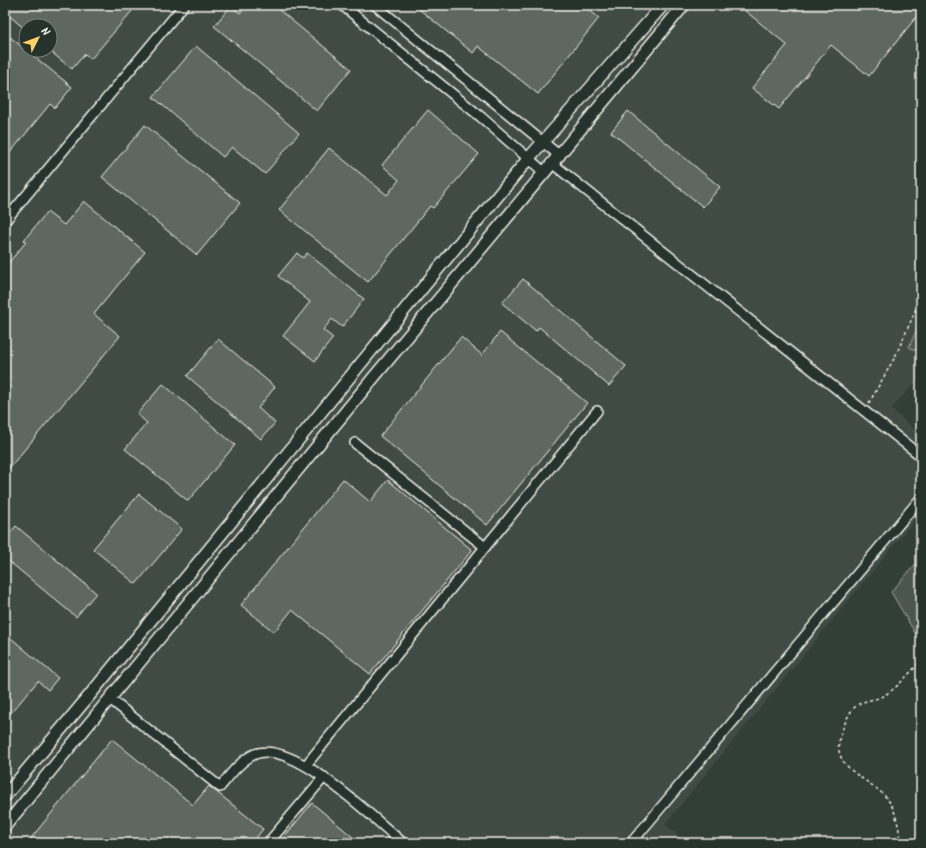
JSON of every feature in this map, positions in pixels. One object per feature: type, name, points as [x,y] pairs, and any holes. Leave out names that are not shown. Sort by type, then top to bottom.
[{"type":"street","points":[[5,221],[184,5]]},
{"type":"street","points":[[342,5],[481,117],[545,174]]},
{"type":"street","points":[[375,5],[543,143],[556,160],[921,456]]},
{"type":"street","points":[[5,796],[89,696],[528,159],[663,5]]},
{"type":"street","points":[[5,826],[374,377],[545,174],[684,5]]},
{"type":"street","points":[[359,365],[374,377]]},
{"type":"street","points":[[306,765],[597,411]]},
{"type":"street","points":[[355,443],[485,547]]},
{"type":"street","points":[[631,843],[921,498]]},
{"type":"street","points":[[89,696],[107,703],[220,787],[244,760],[256,754],[268,751],[286,756],[306,765],[324,776],[403,843]]},
{"type":"street","points":[[268,843],[324,776]]},
{"type":"path","points":[[865,412],[872,394],[895,357],[914,314],[921,293]]},
{"type":"path","points":[[901,843],[896,814],[884,796],[845,764],[838,749],[838,741],[850,712],[855,707],[861,702],[881,697],[893,691],[921,661]]},
{"type":"shaded area","points":[[5,5],[921,5],[921,377],[891,409],[921,435],[921,512],[665,824],[687,843],[5,843]]},
{"type":"shaded area","points":[[544,151],[548,153],[550,157],[548,161],[544,163],[540,161],[538,157],[540,153]]},
{"type":"shaded area","points":[[921,320],[921,353],[909,347]]},
{"type":"shaded area","points":[[921,558],[921,643],[891,592]]},
{"type":"building","points":[[13,5],[137,5],[91,59],[85,54],[72,69],[58,58],[58,18],[18,18],[18,23],[6,13]]},
{"type":"building","points":[[247,5],[273,5],[351,69],[317,111],[214,26],[231,6],[240,13]]},
{"type":"building","points":[[414,5],[583,5],[599,18],[538,94],[478,46],[473,53]]},
{"type":"building","points":[[738,5],[921,5],[921,11],[869,76],[831,45],[779,109],[752,88],[787,45]]},
{"type":"building","points":[[5,33],[18,43],[18,58],[36,58],[72,87],[55,108],[50,104],[5,159]]},
{"type":"building","points":[[196,46],[299,133],[265,174],[232,147],[223,157],[153,97]]},
{"type":"building","points":[[428,110],[479,154],[433,208],[430,206],[368,282],[279,210],[329,148],[387,195],[399,180],[382,165]]},
{"type":"building","points":[[628,111],[720,187],[703,207],[611,132]]},
{"type":"building","points":[[145,125],[240,203],[197,255],[102,177]]},
{"type":"building","points":[[84,201],[145,252],[94,314],[120,336],[5,473],[5,267],[26,242],[24,240],[47,212],[64,225]]},
{"type":"building","points":[[297,253],[303,258],[307,253],[364,299],[342,327],[332,319],[323,330],[333,338],[315,361],[283,336],[310,302],[278,276]]},
{"type":"building","points":[[523,279],[626,366],[609,386],[539,327],[536,331],[502,303]]},
{"type":"building","points":[[500,332],[587,403],[487,525],[380,436],[461,337],[482,355]]},
{"type":"building","points":[[218,339],[275,387],[258,408],[275,423],[261,439],[187,376]]},
{"type":"building","points":[[163,384],[235,445],[188,501],[125,449],[147,423],[137,414]]},
{"type":"building","points":[[343,479],[370,502],[388,480],[472,550],[370,674],[292,610],[274,632],[241,605]]},
{"type":"building","points":[[139,494],[182,529],[136,584],[93,549]]},
{"type":"building","points":[[16,526],[96,593],[76,617],[5,558],[5,539]]},
{"type":"building","points":[[5,633],[58,678],[48,690],[38,681],[10,714],[5,709]]},
{"type":"building","points":[[112,739],[193,805],[209,786],[263,829],[252,843],[27,843]]},
{"type":"building","points":[[312,803],[360,843],[279,843]]}]
